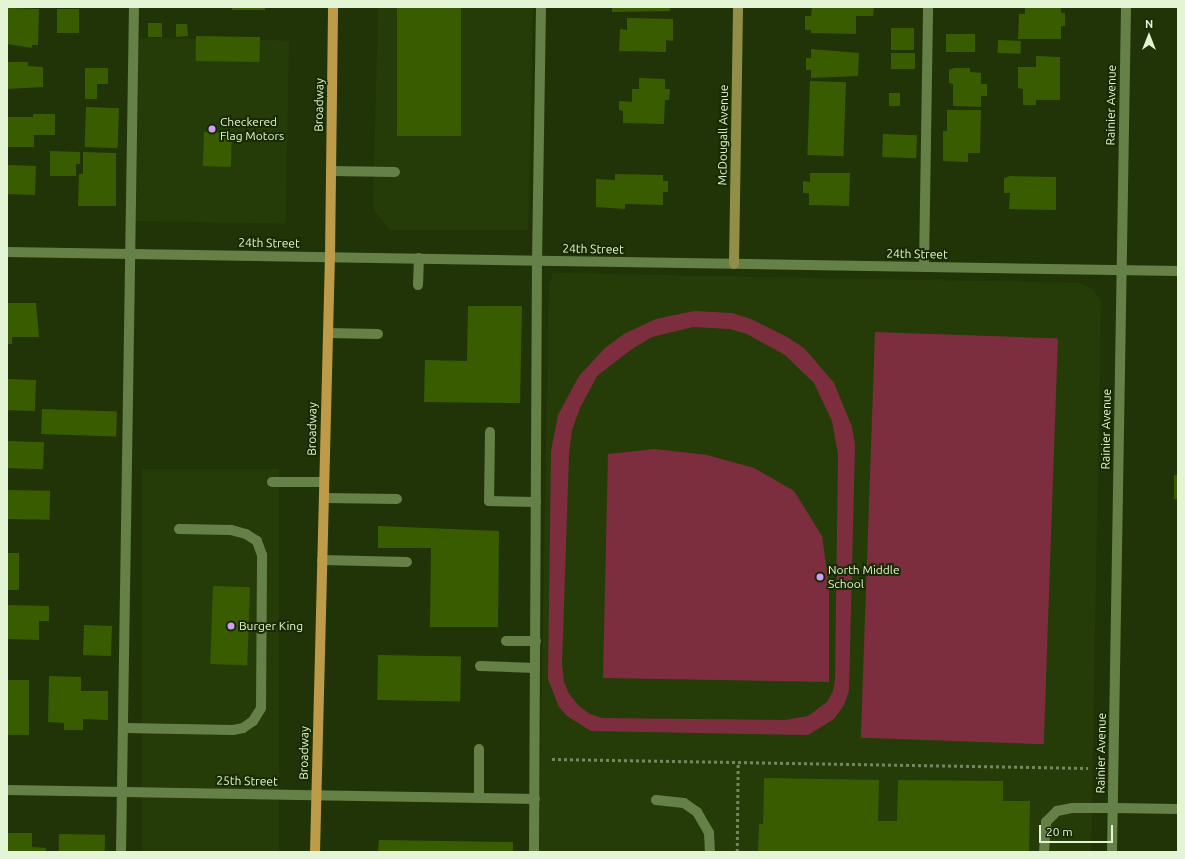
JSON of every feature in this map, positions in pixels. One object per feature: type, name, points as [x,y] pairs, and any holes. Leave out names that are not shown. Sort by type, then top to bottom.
[{"type":"main road","name":"Broadway","points":[[315,852],[330,257],[332,7]]},
{"type":"street","points":[[121,852],[134,7]]},
{"type":"street","points":[[534,852],[537,261],[541,7]]},
{"type":"street","name":"McDougall Avenue","points":[[734,264],[738,7]]},
{"type":"street","points":[[924,267],[928,7]]},
{"type":"street","name":"Rainier Avenue","points":[[1112,852],[1126,7]]},
{"type":"street","points":[[331,171],[395,172]]},
{"type":"street","name":"24th Street","points":[[7,252],[1178,271]]},
{"type":"street","points":[[418,285],[419,258]]},
{"type":"street","points":[[328,333],[378,334]]},
{"type":"street","points":[[490,432],[489,501],[536,502]]},
{"type":"street","points":[[272,482],[324,482]]},
{"type":"street","points":[[324,498],[397,499]]},
{"type":"street","points":[[124,728],[243,728],[253,721],[260,708],[262,693],[262,555],[258,541],[246,534],[230,530],[179,529]]},
{"type":"street","points":[[322,560],[407,562]]},
{"type":"street","points":[[506,641],[536,641]]},
{"type":"street","points":[[480,666],[535,668]]},
{"type":"street","points":[[479,749],[479,797]]},
{"type":"street","name":"25th Street","points":[[7,790],[535,798]]},
{"type":"street","points":[[656,800],[684,803],[697,812],[709,833],[710,852]]},
{"type":"street","points":[[1044,852],[1046,822],[1057,811],[1073,808],[1178,809]]},
{"type":"path","points":[[535,759],[1088,768]]},
{"type":"path","points":[[736,852],[738,762]]},
{"type":"shaded area","points":[[378,7],[533,7],[528,230],[390,230],[373,209]]},
{"type":"shaded area","points":[[139,38],[289,41],[286,224],[136,221]]},
{"type":"shaded area","name":"North Middle School","points":[[553,273],[1081,283],[1094,290],[1101,302],[1091,852],[539,852],[549,285]]},
{"type":"shaded area","points":[[694,311],[732,313],[751,319],[789,338],[805,349],[834,383],[852,427],[855,445],[849,690],[844,705],[834,719],[808,735],[591,731],[567,716],[559,707],[548,679],[551,451],[558,415],[579,376],[605,348],[624,334],[656,319]],"holes":[[[693,327],[730,329],[747,334],[785,355],[814,383],[832,421],[838,454],[835,680],[833,691],[827,702],[808,716],[785,720],[602,718],[590,714],[580,707],[569,694],[564,682],[562,665],[569,454],[572,430],[580,408],[597,376],[632,349],[652,337]]]},
{"type":"shaded area","points":[[875,332],[1058,338],[1044,744],[861,738]]},
{"type":"shaded area","points":[[655,449],[707,455],[754,468],[794,491],[822,536],[829,587],[829,682],[603,678],[608,454]]},
{"type":"shaded area","points":[[142,469],[279,469],[279,852],[142,852]]},
{"type":"building","points":[[232,7],[265,7],[265,10],[232,10]]},
{"type":"building","points":[[397,7],[461,7],[461,136],[397,136]]},
{"type":"building","points":[[612,7],[670,7],[670,11],[612,12]]},
{"type":"building","points":[[812,7],[874,7],[873,16],[856,16],[856,34],[811,33],[811,30],[805,30],[805,16],[811,16]]},
{"type":"building","points":[[1025,7],[1061,7],[1061,13],[1065,13],[1065,26],[1061,26],[1061,39],[1018,39],[1019,14],[1025,14]]},
{"type":"building","points":[[7,8],[39,9],[38,45],[32,45],[32,48],[7,44]]},
{"type":"building","points":[[57,9],[79,9],[79,33],[57,33]]},
{"type":"building","points":[[627,18],[673,19],[673,41],[666,40],[666,52],[619,51],[620,29],[627,30]]},
{"type":"building","points":[[148,23],[162,23],[162,37],[148,37]]},
{"type":"building","points":[[176,24],[187,24],[188,36],[176,37]]},
{"type":"building","points":[[891,28],[914,28],[914,50],[891,50]]},
{"type":"building","points":[[946,34],[975,34],[975,52],[946,52]]},
{"type":"building","points":[[196,36],[260,37],[260,62],[196,61]]},
{"type":"building","points":[[998,40],[1021,41],[1021,54],[998,53]]},
{"type":"building","points":[[811,49],[859,53],[858,76],[811,78],[811,70],[806,70],[806,58],[811,58]]},
{"type":"building","points":[[891,53],[915,53],[915,69],[891,69]]},
{"type":"building","points":[[1036,56],[1060,57],[1060,100],[1036,100],[1036,105],[1023,105],[1023,89],[1018,88],[1018,67],[1036,67]]},
{"type":"building","points":[[7,62],[28,62],[28,66],[43,67],[43,87],[7,89]]},
{"type":"building","points":[[85,68],[108,68],[108,84],[97,84],[97,99],[85,99]]},
{"type":"building","points":[[954,68],[970,68],[970,72],[981,73],[981,84],[987,84],[987,96],[981,96],[981,107],[953,106],[953,84],[949,83],[949,70]]},
{"type":"building","points":[[639,78],[665,79],[665,89],[670,89],[669,100],[665,100],[664,124],[623,123],[623,111],[619,110],[619,101],[632,102],[632,89],[639,89]]},
{"type":"building","points":[[810,81],[846,82],[843,156],[807,155]]},
{"type":"building","points":[[889,93],[900,93],[900,106],[889,106]]},
{"type":"building","points":[[86,107],[119,108],[118,148],[85,147]]},
{"type":"building","points":[[947,110],[981,110],[980,153],[968,153],[968,162],[943,161],[943,131],[947,131]]},
{"type":"building","points":[[33,114],[55,114],[55,135],[34,135],[34,147],[7,147],[7,117],[33,117]]},
{"type":"building","points":[[204,132],[232,133],[231,167],[203,166]]},
{"type":"building","points":[[883,134],[917,135],[916,158],[882,157]]},
{"type":"building","points":[[50,151],[80,152],[80,164],[76,164],[76,176],[50,176]]},
{"type":"building","points":[[83,152],[116,153],[116,206],[78,206],[79,174],[83,174]]},
{"type":"building","points":[[7,165],[36,166],[35,195],[7,194]]},
{"type":"building","points":[[810,173],[850,173],[849,206],[809,205],[809,193],[803,193],[803,181],[810,182]]},
{"type":"building","points":[[615,174],[663,175],[663,181],[668,181],[668,192],[663,192],[663,205],[625,204],[625,209],[596,207],[596,179],[615,180]]},
{"type":"building","points":[[1010,176],[1056,177],[1056,210],[1009,209],[1010,193],[1004,193],[1004,178]]},
{"type":"building","points":[[7,303],[36,303],[39,337],[12,337],[12,344],[7,344]]},
{"type":"building","points":[[468,306],[522,306],[520,403],[424,402],[425,360],[467,361]]},
{"type":"building","points":[[7,379],[36,380],[35,411],[7,410]]},
{"type":"building","points":[[42,409],[117,412],[116,437],[41,434]]},
{"type":"building","points":[[7,441],[44,442],[43,469],[7,468]]},
{"type":"building","points":[[1174,475],[1178,475],[1178,499],[1174,499]]},
{"type":"building","points":[[7,490],[50,491],[49,520],[7,519]]},
{"type":"building","points":[[378,526],[499,531],[498,627],[430,627],[431,548],[378,548]]},
{"type":"building","points":[[7,553],[19,553],[19,590],[7,590]]},
{"type":"building","name":"Burger King","points":[[213,586],[250,587],[247,665],[210,664]]},
{"type":"building","points":[[7,605],[49,606],[49,621],[39,621],[39,640],[7,639]]},
{"type":"building","points":[[84,625],[112,626],[111,656],[83,655]]},
{"type":"building","points":[[378,655],[461,656],[460,701],[377,700]]},
{"type":"building","points":[[49,676],[81,677],[81,691],[108,691],[108,720],[83,719],[83,730],[64,730],[64,723],[48,722]]},
{"type":"building","points":[[7,680],[29,680],[29,735],[7,735]]},
{"type":"building","points":[[764,778],[879,780],[878,821],[897,821],[898,780],[1003,781],[1003,801],[1030,801],[1029,852],[758,852],[759,824],[763,824]]},
{"type":"building","points":[[7,833],[32,833],[32,847],[46,848],[46,852],[7,852]]},
{"type":"building","points":[[59,834],[105,835],[105,852],[59,852]]},
{"type":"building","points":[[379,840],[513,842],[513,852],[378,852]]},
{"type":"place","name":"Checkered Flag Motors","points":[[212,129]]},
{"type":"place","name":"North Middle School","points":[[820,577]]},
{"type":"place","name":"Burger King","points":[[231,626]]}]
